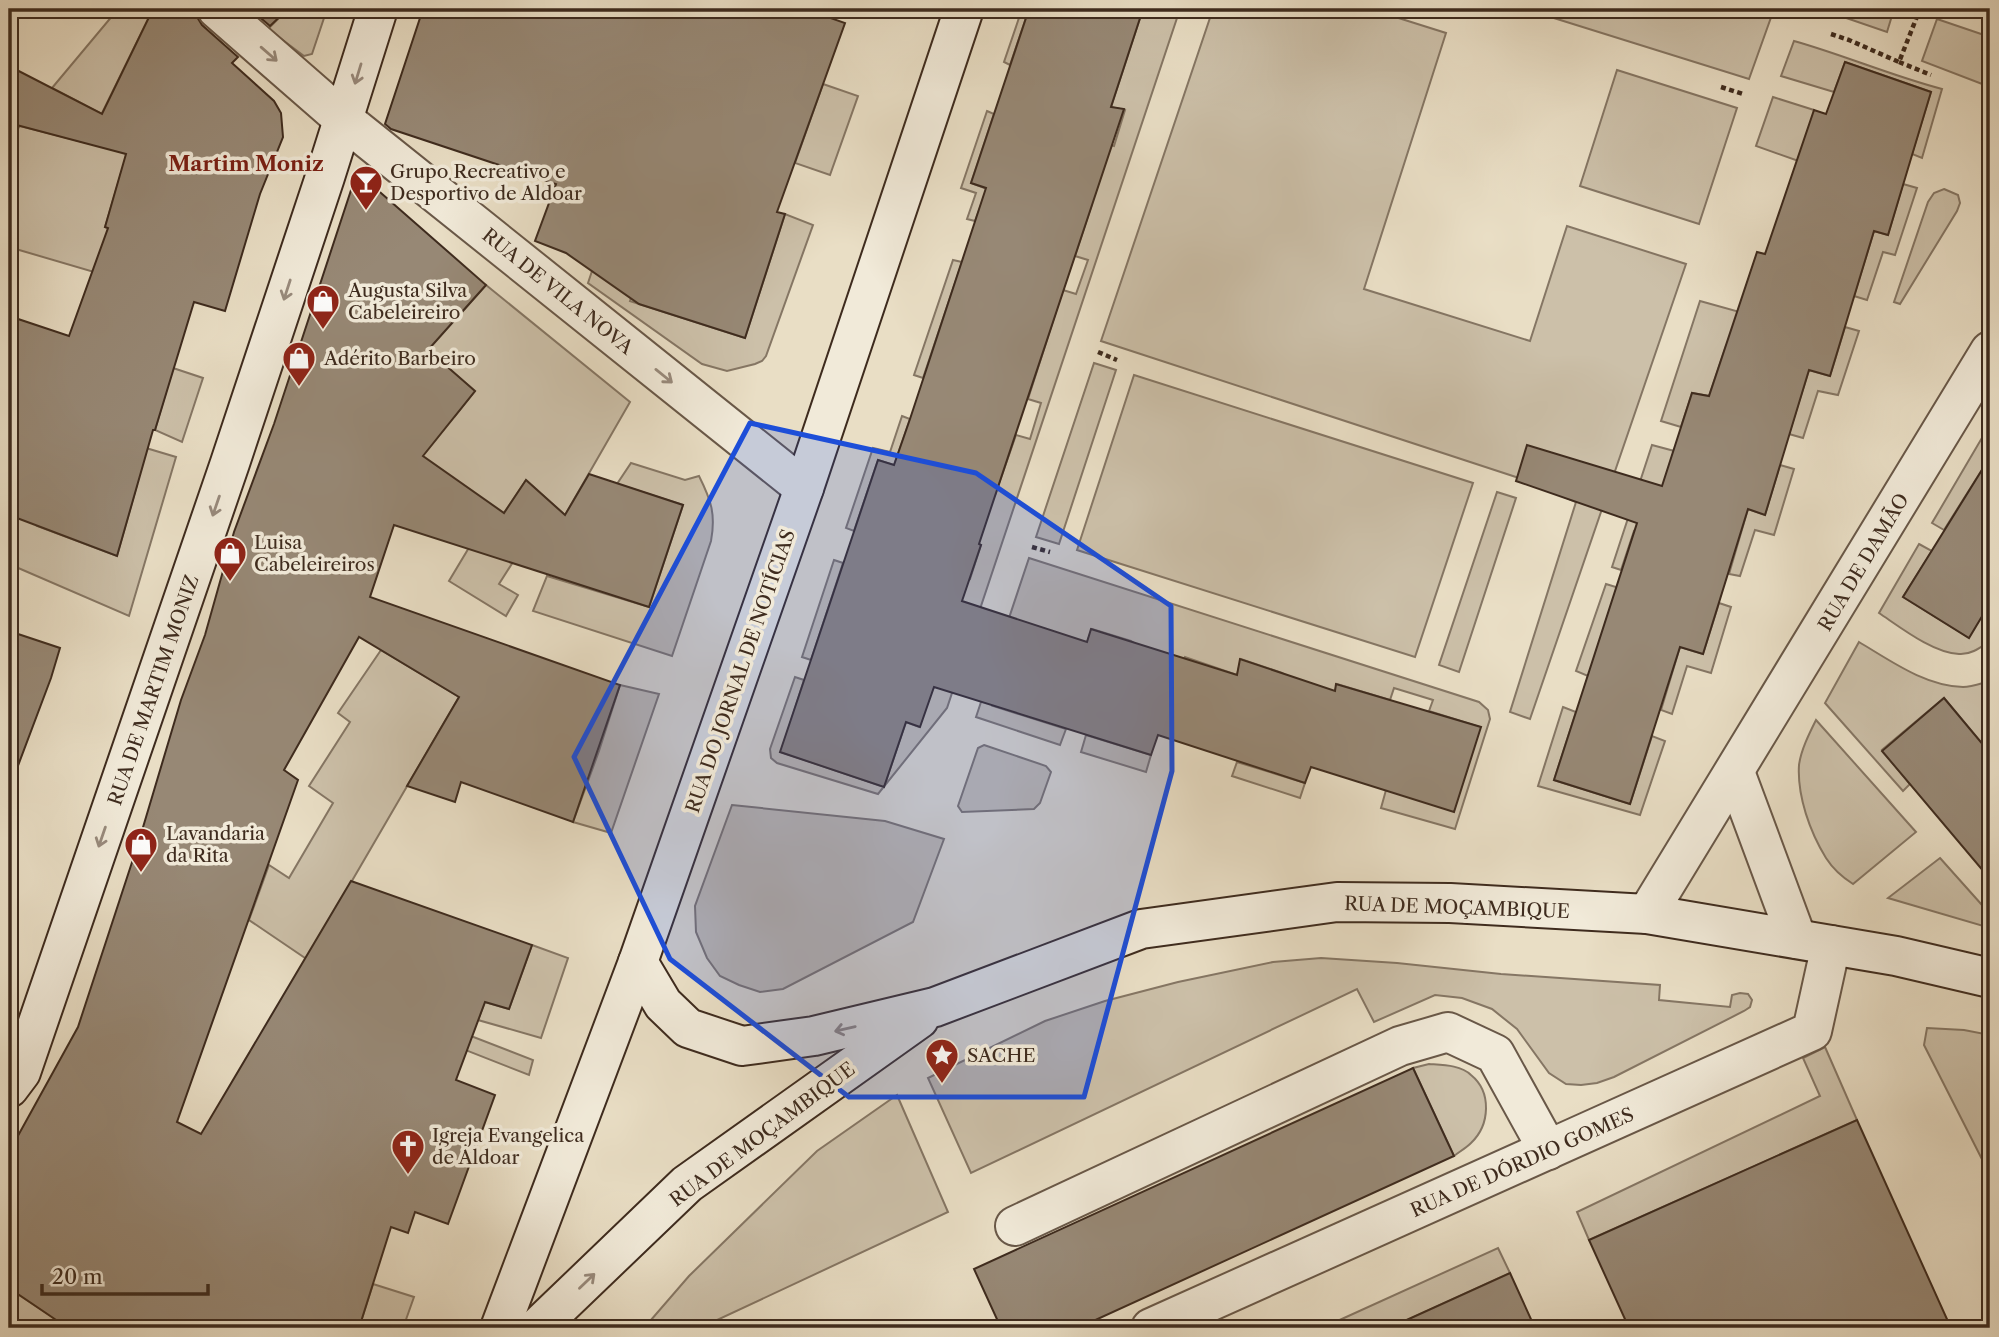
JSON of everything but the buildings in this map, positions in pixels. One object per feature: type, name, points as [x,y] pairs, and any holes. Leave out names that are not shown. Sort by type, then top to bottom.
[{"type":"street","name":"RUA DE VILA NOVA","points":[[217,9],[343,119],[804,488]]},
{"type":"street","name":"RUA DE MARTIM MONIZ","points":[[9,1088],[21,1072],[142,725],[378,9]]},
{"type":"street","name":"RUA DO JORNAL DE NOTÍCIAS","points":[[500,1328],[638,961],[804,488],[964,9]]},
{"type":"street","name":"RUA DE DAMÃO","points":[[1647,914],[1990,351]]},
{"type":"street","points":[[1735,772],[1814,942]]},
{"type":"street","name":"RUA DE MOÇAMBIQUE","points":[[638,961],[663,1004],[688,1028],[742,1046],[814,1036],[935,1007],[1141,929],[1337,902],[1450,903],[1647,914],[1896,956],[1990,978]]},
{"type":"street","name":"RUA DE DÓRDIO GOMES","points":[[1151,1328],[1812,1031],[1814,942]]},
{"type":"street","name":"RUA DE MOÇAMBIQUE","points":[[537,1328],[687,1184],[935,1007]]},
{"type":"street","points":[[1016,1226],[1400,1046],[1448,1032],[1495,1054],[1548,1150]]},
{"type":"path","points":[[1899,62],[1920,9]]},
{"type":"path","points":[[1831,34],[1931,75]]},
{"type":"path","points":[[1721,87],[1743,94]]},
{"type":"path","points":[[1098,352],[1117,360]]},
{"type":"path","points":[[1032,547],[1050,552]]},
{"type":"highlighted area","points":[[750,423],[976,473],[1171,606],[1172,771],[1084,1097],[849,1097],[670,959],[574,757]]},
{"type":"shaded area","points":[[118,9],[153,9],[102,113],[140,133],[121,173],[105,227],[134,235],[128,282],[9,247],[15,227],[9,225],[9,139],[20,126],[87,143],[102,114],[52,88]]},
{"type":"shaded area","points":[[288,9],[327,9],[312,54],[304,56],[268,29]]},
{"type":"shaded area","points":[[1022,9],[1029,9],[1010,65],[1004,62]]},
{"type":"shaded area","points":[[1143,9],[1180,9],[947,708],[884,786],[906,722],[919,727],[955,575],[970,579],[981,545],[966,540],[995,495],[1016,435],[1030,439],[1041,403],[1028,399],[1063,290],[1076,294],[1088,260],[1075,256],[1092,204],[1080,199],[1099,142],[1114,146],[1125,110],[1111,107]]},
{"type":"shaded area","points":[[1213,9],[1370,9],[1446,33],[1364,289],[1530,341],[1567,226],[1686,264],[1530,719],[1510,712],[1576,502],[1522,479],[1101,341]]},
{"type":"shaded area","points":[[1525,9],[1774,9],[1749,79]]},
{"type":"shaded area","points":[[1820,9],[1894,9],[1887,32]]},
{"type":"shaded area","points":[[1937,19],[1990,37],[1990,87],[1922,61]]},
{"type":"shaded area","points":[[1794,41],[1942,89],[1922,158],[1912,154],[1931,92],[1845,62],[1834,92],[1781,76]]},
{"type":"shaded area","points":[[1617,70],[1737,108],[1699,224],[1580,186]]},
{"type":"shaded area","points":[[823,84],[858,96],[830,175],[795,163]]},
{"type":"shaded area","points":[[1773,97],[1814,110],[1810,165],[1756,146]]},
{"type":"shaded area","points":[[987,111],[994,114],[971,183],[987,189],[975,221],[967,219],[976,193],[961,188]]},
{"type":"shaded area","points":[[670,177],[630,301],[745,338],[785,214],[813,225],[762,361],[727,371],[702,364],[588,283],[610,217]]},
{"type":"shaded area","points":[[1903,184],[1917,188],[1895,255],[1883,252],[1867,300],[1854,296],[1874,231],[1888,235]]},
{"type":"shaded area","points":[[1944,189],[1958,195],[1960,203],[1957,211],[1900,304],[1894,302],[1928,202],[1934,193]]},
{"type":"shaded area","points":[[953,260],[962,262],[923,378],[914,375]]},
{"type":"shaded area","points":[[486,285],[630,402],[565,515],[526,480],[504,513],[411,472],[424,388],[455,416],[475,391],[399,325],[426,297],[454,321]]},
{"type":"shaded area","points":[[1700,301],[1747,314],[1726,346],[1709,396],[1692,393],[1681,427],[1661,421]]},
{"type":"shaded area","points":[[1845,327],[1859,331],[1838,395],[1818,391],[1803,438],[1789,434],[1809,370],[1830,376]]},
{"type":"shaded area","points":[[1094,363],[1116,370],[1059,544],[1036,537]]},
{"type":"shaded area","points":[[173,368],[203,378],[182,442],[155,430]]},
{"type":"shaded area","points":[[1134,375],[1473,483],[1415,657],[1077,550]]},
{"type":"shaded area","points":[[29,413],[176,457],[129,616],[9,564],[9,472]],"holes":[[[57,462],[137,485],[117,556],[37,526]]]},
{"type":"shaded area","points":[[902,416],[910,419],[894,465],[878,460],[854,531],[846,528],[873,448],[890,452]]},
{"type":"shaded area","points":[[1986,431],[1990,433],[1990,457],[1944,530],[1932,523]]},
{"type":"shaded area","points":[[1652,445],[1689,455],[1647,534],[1634,531],[1621,570],[1612,567]]},
{"type":"shaded area","points":[[631,463],[685,480],[699,476],[711,507],[711,541],[672,656],[533,611],[547,576],[649,607],[683,505],[617,484]]},
{"type":"shaded area","points":[[1780,465],[1794,469],[1774,535],[1755,530],[1740,576],[1729,574],[1748,509],[1765,515]]},
{"type":"shaded area","points":[[1497,492],[1516,498],[1459,672],[1439,665]]},
{"type":"shaded area","points":[[488,516],[527,540],[499,584],[518,595],[506,616],[449,581]]},
{"type":"shaded area","points":[[1919,544],[1932,551],[1903,597],[1968,637],[1990,603],[1990,641],[1976,650],[1959,654],[1938,649],[1879,613]]},
{"type":"shaded area","points":[[1029,558],[1479,702],[1488,710],[1490,719],[1455,829],[1381,808],[1386,790],[1480,727],[1429,711],[1433,700],[1394,688],[1390,700],[1337,684],[1331,705],[1282,673],[1241,659],[1237,675],[1185,657],[1180,672],[1131,641],[1092,629],[1087,642],[993,706],[1066,729],[1060,745],[976,717]]},
{"type":"shaded area","points":[[834,560],[843,563],[811,660],[802,657]]},
{"type":"shaded area","points":[[1606,584],[1629,591],[1588,676],[1576,671]]},
{"type":"shaded area","points":[[1719,603],[1731,607],[1711,673],[1687,666],[1672,714],[1661,710],[1680,647],[1703,654]]},
{"type":"shaded area","points":[[1859,642],[1909,671],[1935,682],[1963,687],[1990,681],[1990,753],[1944,698],[1882,750],[1910,784],[1903,791],[1825,703]]},
{"type":"shaded area","points":[[381,650],[459,697],[335,910],[311,962],[249,920],[269,865],[289,878],[333,803],[309,786],[350,722],[338,713]]},
{"type":"shaded area","points":[[795,677],[804,680],[781,752],[884,787],[878,794],[777,763],[771,758],[770,749]]},
{"type":"shaded area","points":[[620,685],[659,694],[611,833],[573,822]]},
{"type":"shaded area","points":[[1563,707],[1576,712],[1554,780],[1630,804],[1652,736],[1665,741],[1640,815],[1538,786]]},
{"type":"shaded area","points":[[1816,720],[1916,832],[1853,884],[1838,873],[1826,858],[1802,801],[1799,765],[1803,748]]},
{"type":"shaded area","points":[[1086,735],[1151,755],[1146,772],[1081,752]]},
{"type":"shaded area","points":[[984,745],[1046,766],[1051,772],[1040,803],[1034,809],[962,812],[958,806],[978,748]]},
{"type":"shaded area","points":[[1237,762],[1305,783],[1300,798],[1232,776]]},
{"type":"shaded area","points":[[732,805],[885,821],[944,839],[913,922],[783,989],[760,992],[720,976],[707,958],[696,932],[695,906]]},
{"type":"shaded area","points":[[1940,858],[1990,914],[1990,928],[1888,898]]},
{"type":"shaded area","points":[[532,945],[568,958],[541,1038],[478,1020],[485,1002],[509,1009]]},
{"type":"shaded area","points":[[1321,958],[1660,985],[1659,1000],[1730,1007],[1732,995],[1748,994],[1752,1000],[1750,1007],[1744,1011],[1614,1077],[1581,1085],[1566,1084],[1549,1073],[1517,1029],[1492,1009],[1462,998],[1435,995],[1374,1022],[1357,989],[971,1173],[928,1078],[1045,1021],[1105,1001],[1273,962]]},
{"type":"shaded area","points":[[352,990],[533,1060],[529,1075],[346,1003]]},
{"type":"shaded area","points":[[1927,1028],[1990,1035],[1990,1175],[1924,1045]]},
{"type":"shaded area","points":[[1825,1047],[1857,1120],[1589,1240],[1577,1212],[1820,1096],[1803,1058]]},
{"type":"shaded area","points":[[1429,1064],[1462,1069],[1478,1082],[1483,1090],[1486,1109],[1482,1127],[1471,1143],[1454,1156],[1413,1068]]},
{"type":"shaded area","points":[[897,1095],[948,1212],[700,1328],[644,1328],[689,1276],[817,1151]]},
{"type":"shaded area","points":[[1498,1248],[1510,1273],[1390,1328],[1322,1328]]},
{"type":"shaded area","points":[[373,1284],[414,1297],[403,1328],[359,1328]]},
{"type":"shaded area","points":[[19,1295],[69,1328],[9,1328],[9,1311]]},
{"type":"place","name":"Grupo Recreativo e Desportivo de Aldoar","points":[[366,212]]},
{"type":"place","name":"Augusta Silva Cabeleireiro","points":[[323,331]]},
{"type":"place","name":"Adérito Barbeiro","points":[[299,388]]},
{"type":"place","name":"Luisa Cabeleireiros","points":[[230,583]]},
{"type":"place","name":"Lavandaria da Rita","points":[[141,874]]},
{"type":"place","name":"SACHE","points":[[942,1085]]},
{"type":"place","name":"Igreja Evangelica de Aldoar","points":[[408,1176]]},
{"type":"district","name":"Martim Moniz","points":[[246,164]]}]
